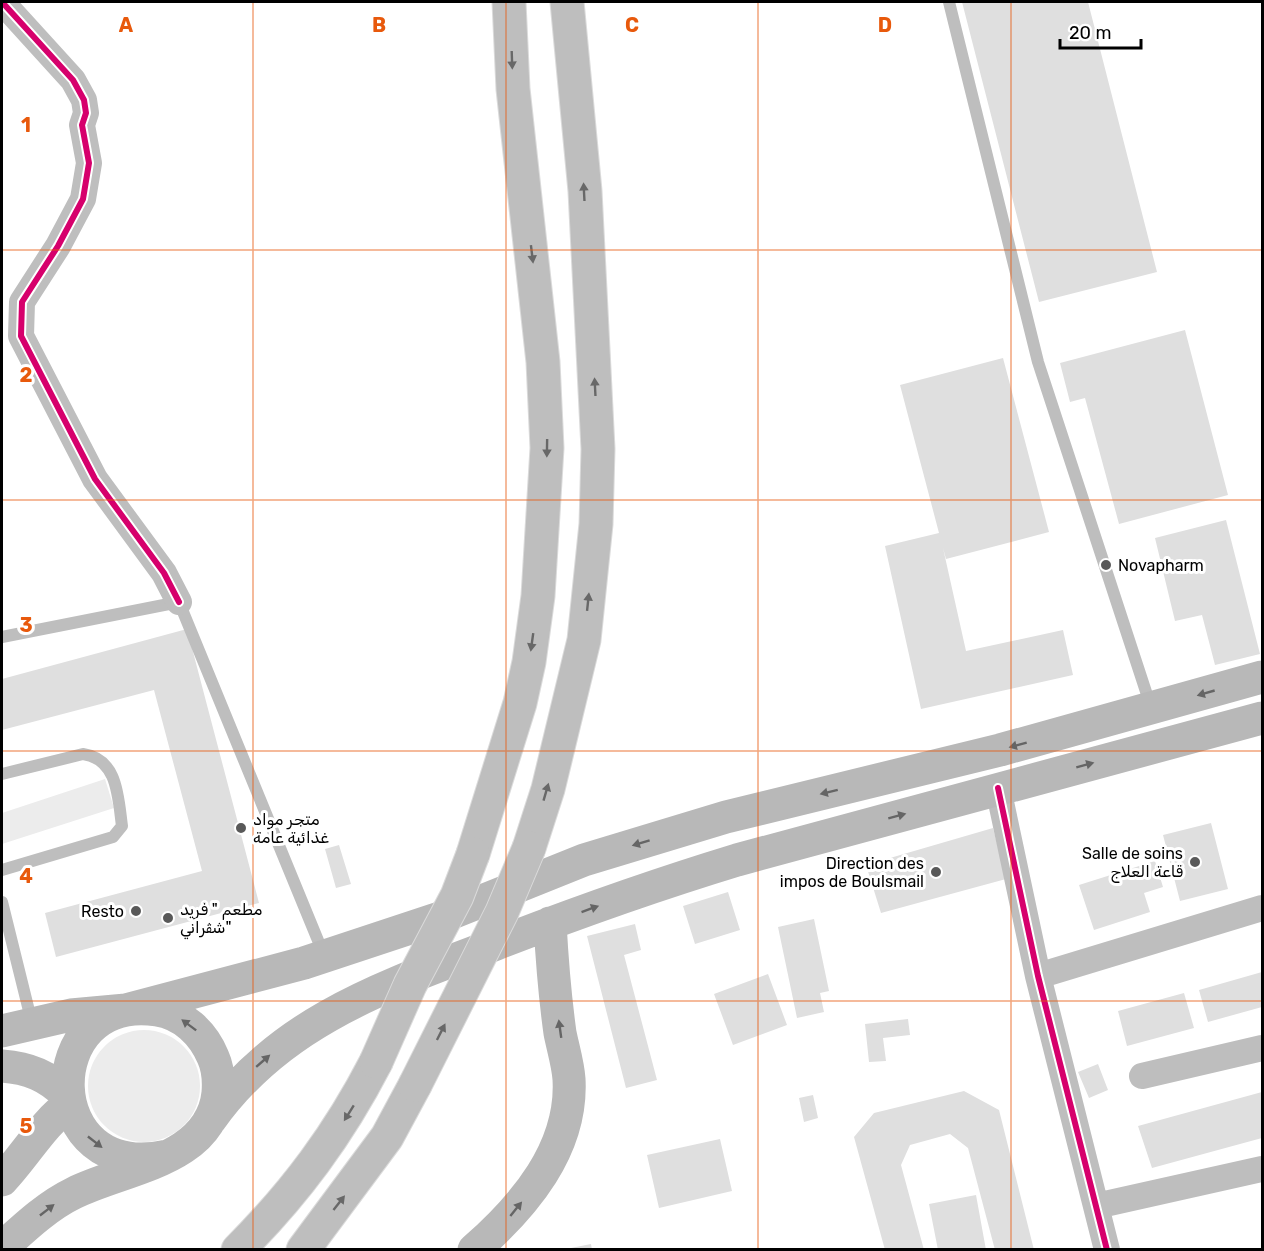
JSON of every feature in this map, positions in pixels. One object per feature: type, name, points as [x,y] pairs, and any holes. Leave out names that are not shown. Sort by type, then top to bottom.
[{"type":"highway","points":[[238,1250],[297,1186],[350,1113],[376,1062],[410,985],[457,896],[473,854],[520,703],[529,662],[538,596],[547,448],[543,362],[513,89],[509,2]]},
{"type":"highway","points":[[303,1250],[387,1137],[502,912],[530,848],[548,789],[584,640],[596,524],[598,448],[585,191],[567,2]]},
{"type":"main road","points":[[167,1156],[132,1160],[115,1155],[86,1136],[76,1122],[68,1100],[67,1076],[80,1041],[92,1027],[108,1017],[126,1010],[324,956],[437,920],[584,860],[726,817],[1000,750],[1263,677]]},
{"type":"main road","points":[[2,1248],[53,1205],[73,1193],[184,1148],[199,1136],[237,1084],[278,1048],[335,1011],[378,989],[658,884],[998,788],[1263,718]]},
{"type":"main road","points":[[474,1250],[503,1224],[531,1190],[551,1161],[563,1133],[569,1079],[560,1034],[549,923]]},
{"type":"main road","points":[[17,1027],[71,1016],[126,1010],[145,1008],[164,1011],[197,1030],[209,1046],[216,1064],[219,1083],[217,1102],[210,1120]]},
{"type":"main road","points":[[2,1066],[22,1067],[43,1076],[68,1100]]},
{"type":"main road","points":[[2,1180],[23,1159],[54,1115],[68,1100]]},
{"type":"street","points":[[2,2],[73,80],[84,100],[86,114],[82,125],[89,163],[83,199],[58,246],[22,302],[21,336],[94,479],[164,573],[178,602]]},
{"type":"street","points":[[998,788],[1038,975],[1107,1250]]},
{"type":"street","points":[[1038,975],[1263,908]]},
{"type":"street","points":[[1142,1076],[1263,1048]]},
{"type":"street","points":[[1096,1206],[1263,1169]]},
{"type":"lane","points":[[949,2],[1038,362],[1151,708]]},
{"type":"lane","points":[[2,637],[178,602],[324,956]]},
{"type":"lane","points":[[2,774],[83,754],[96,756],[107,767],[117,789],[122,826],[113,837],[2,870]]},
{"type":"lane","points":[[2,902],[17,1027]]},
{"type":"shaded area","points":[[105,779],[114,808],[2,844],[2,813]]},
{"type":"shaded area","points":[[144,1030],[166,1034],[184,1046],[196,1064],[200,1086],[196,1108],[184,1126],[166,1138],[144,1142],[122,1138],[104,1126],[92,1108],[88,1086],[92,1064],[104,1046],[122,1034]]},
{"type":"building","points":[[962,2],[1088,2],[1157,272],[1039,302]]},
{"type":"building","points":[[1185,330],[1228,495],[1119,524],[1085,398],[1070,402],[1060,363]]},
{"type":"building","points":[[1003,358],[1049,532],[946,559],[943,548],[966,651],[1063,630],[1073,675],[921,709],[885,546],[939,533],[900,385]]},
{"type":"building","points":[[1226,520],[1260,654],[1215,665],[1202,615],[1175,621],[1155,538]]},
{"type":"building","points":[[187,629],[259,903],[56,957],[45,913],[202,871],[154,690],[2,730],[2,679]]},
{"type":"building","name":"Salle de soins قاعة العلاج","points":[[1211,823],[1228,889],[1180,901],[1163,835]]},
{"type":"building","name":"Direction des impos de BouIsmail","points":[[993,828],[1006,879],[881,913],[866,865]]},
{"type":"building","points":[[339,845],[351,884],[336,888],[325,849]]},
{"type":"building","points":[[1155,861],[1163,887],[1144,893],[1150,912],[1094,930],[1079,885]]},
{"type":"building","points":[[728,892],[740,930],[695,944],[683,906]]},
{"type":"building","points":[[814,919],[829,991],[820,993],[824,1012],[797,1018],[778,927]]},
{"type":"building","points":[[635,924],[641,950],[624,955],[657,1080],[626,1088],[587,936]]},
{"type":"building","points":[[1262,972],[1262,1007],[1208,1022],[1199,990]]},
{"type":"building","points":[[768,974],[787,1025],[733,1045],[714,994]]},
{"type":"building","points":[[1184,993],[1194,1028],[1127,1046],[1118,1011]]},
{"type":"building","points":[[908,1019],[910,1035],[883,1038],[886,1061],[869,1062],[865,1024]]},
{"type":"building","points":[[1098,1064],[1108,1090],[1089,1098],[1078,1072]]},
{"type":"building","points":[[964,1091],[999,1110],[1034,1250],[995,1250],[968,1148],[950,1134],[910,1145],[901,1165],[924,1250],[885,1250],[854,1137],[874,1113]]},
{"type":"building","points":[[1262,1092],[1262,1138],[1152,1168],[1138,1126]]},
{"type":"building","points":[[813,1095],[818,1118],[804,1122],[799,1098]]},
{"type":"building","points":[[720,1139],[732,1191],[659,1208],[647,1155]]},
{"type":"building","points":[[976,1195],[986,1250],[938,1250],[929,1204]]},
{"type":"building","points":[[591,1244],[592,1250],[571,1250],[571,1248]]},
{"type":"cycle path","points":[[2,2],[73,80],[84,100],[86,113],[82,125],[89,163],[83,199],[58,246],[22,302],[21,336],[95,479],[164,573],[179,602]]},
{"type":"cycle path","points":[[998,788],[1038,976],[1107,1250]]},
{"type":"place","name":"Novapharm","points":[[1106,565]]},
{"type":"place","name":"متجر مواد غذائية عامة","points":[[241,828]]},
{"type":"place","name":"Salle de soins قاعة العلاج","points":[[1195,862]]},
{"type":"place","name":"Direction des impos de BouIsmail","points":[[936,872]]},
{"type":"place","name":"Resto","points":[[136,911]]},
{"type":"place","name":"مطعم \" فريد شڨراني\"","points":[[168,918]]}]
